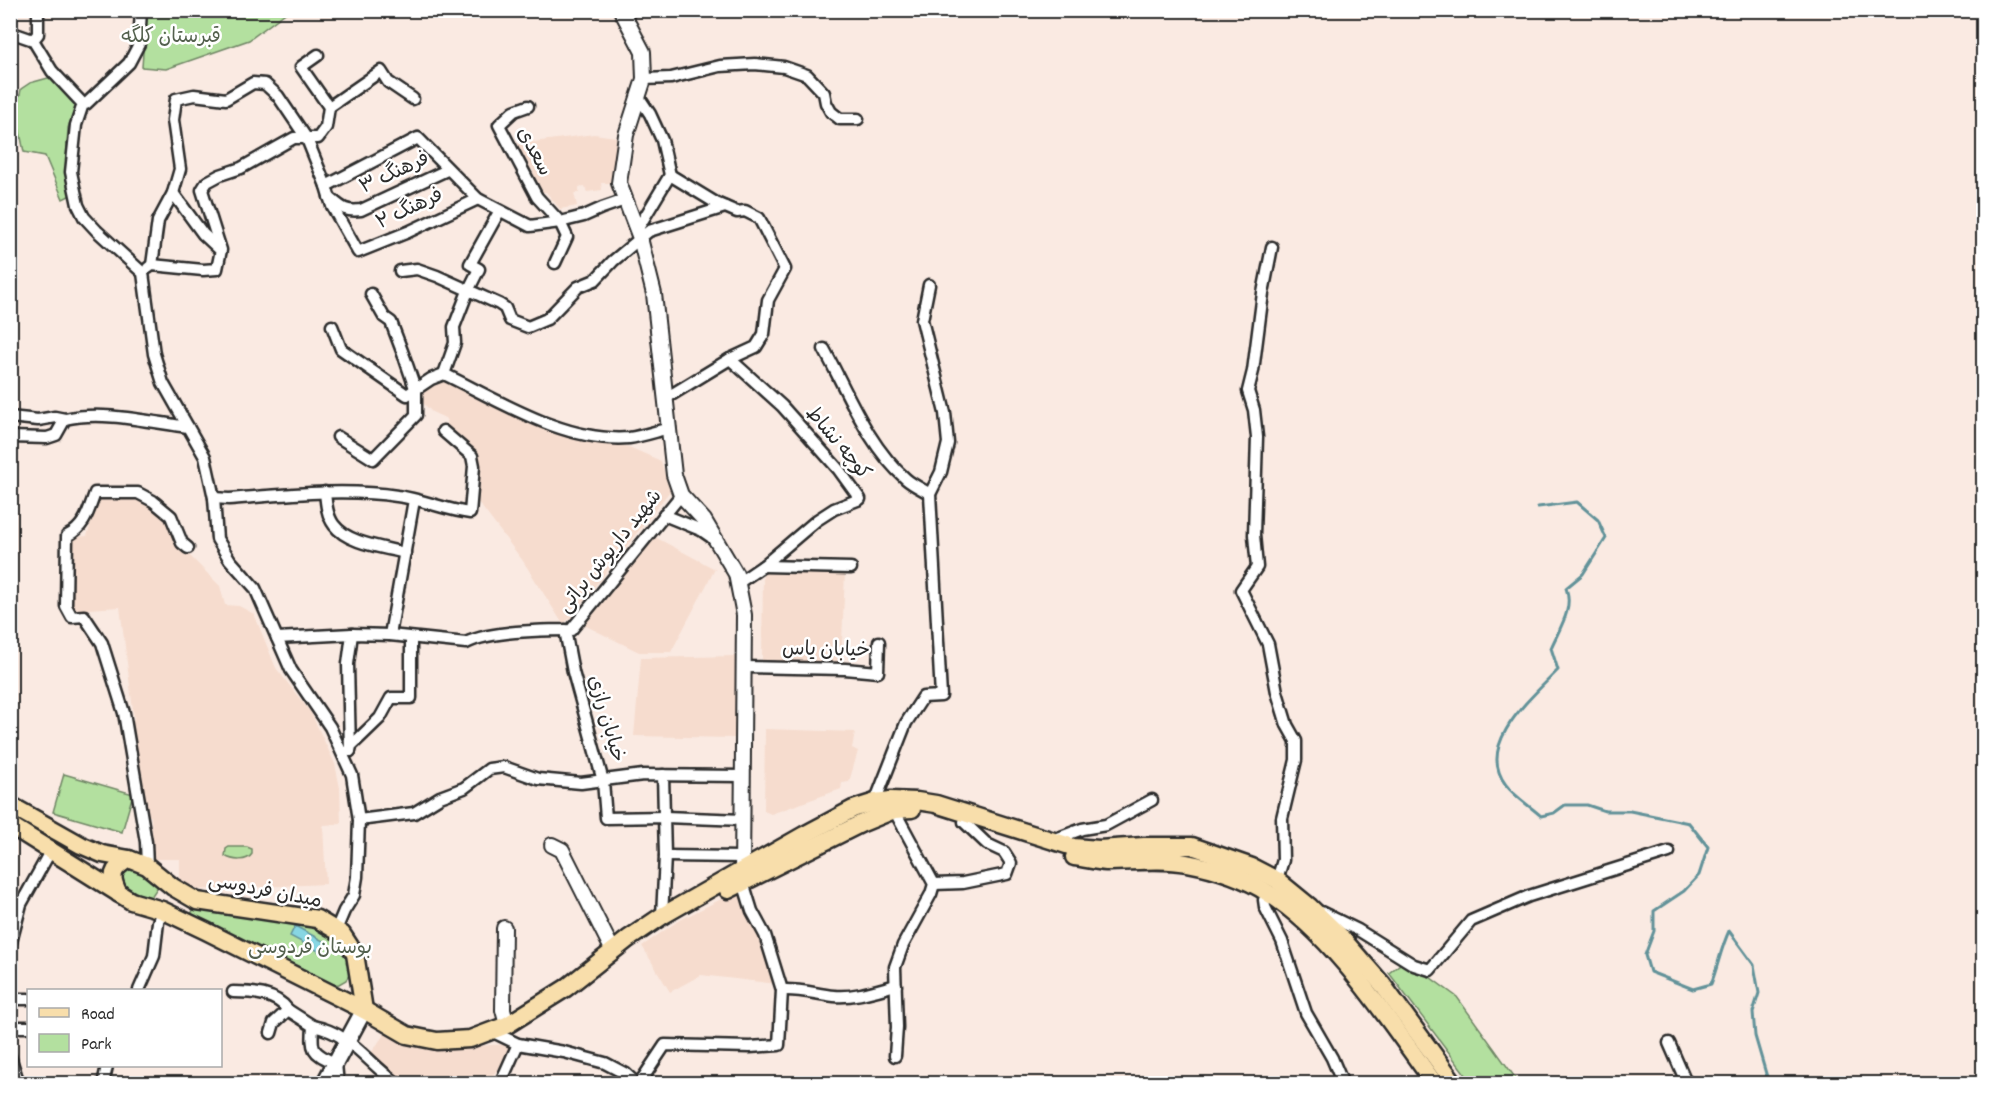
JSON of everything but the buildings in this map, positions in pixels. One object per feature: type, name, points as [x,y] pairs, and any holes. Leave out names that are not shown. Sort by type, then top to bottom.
[{"type":"main road","points":[[857,817],[875,802],[917,801],[1060,855],[1105,862],[1141,860],[1186,863],[1246,882],[1272,886],[1310,907],[1340,936],[1382,984],[1455,1083]]},
{"type":"main road","name":"میدان فردوسی","points":[[10,805],[81,845],[102,854],[129,859],[147,866],[172,887],[197,901],[317,919],[336,930],[342,934],[355,954],[364,1010]]},
{"type":"main road","points":[[10,825],[131,901],[162,910],[364,1010],[407,1035],[438,1041],[470,1039],[507,1025],[566,988],[628,939],[662,916],[742,870],[857,817],[894,810],[916,809],[959,817],[1073,847],[1099,849],[1192,846],[1252,867],[1272,886],[1343,960],[1435,1083]]},
{"type":"main road","points":[[119,894],[115,885],[115,870],[118,865],[129,859]]},
{"type":"main road","points":[[614,951],[631,946],[742,870]]},
{"type":"main road","points":[[162,910],[172,887]]},
{"type":"main road","points":[[329,993],[341,993],[351,987],[358,978]]},
{"type":"main road","points":[[324,1083],[364,1010]]},
{"type":"street","points":[[33,40],[38,34],[38,10]]},
{"type":"street","points":[[141,10],[139,44],[129,63],[86,104],[83,104],[76,124],[71,172],[78,205],[84,217],[97,231],[143,273],[154,354],[163,383],[205,457],[214,498],[217,539],[230,560],[255,588],[291,670],[330,728],[352,775]]},
{"type":"street","points":[[491,1031],[518,1044],[605,1062],[638,1083],[665,1045],[750,1047],[779,1045],[782,990],[765,935],[752,911],[742,870],[744,615],[736,574],[704,520],[681,495],[674,475],[654,294],[638,234],[619,183],[627,135],[644,79],[643,52],[621,10]]},
{"type":"street","points":[[10,32],[33,40],[52,70],[83,104]]},
{"type":"street","points":[[152,265],[202,270],[217,269],[221,250],[202,190],[207,182],[241,168],[294,138],[318,138],[326,127],[329,107],[301,67],[318,55]]},
{"type":"street","points":[[644,79],[671,78],[720,66],[755,64],[784,67],[807,75],[824,93],[831,112],[840,119],[858,119]]},
{"type":"street","points":[[329,107],[381,71],[388,82],[413,99]]},
{"type":"street","points":[[143,273],[152,265],[158,221],[173,193],[180,169],[173,120],[176,99],[194,96],[226,99],[253,83],[265,84],[278,96],[308,139],[327,191],[418,138],[478,199],[530,226],[584,216],[626,200]]},
{"type":"street","points":[[400,271],[417,269],[499,303],[505,308],[510,320],[528,327],[547,319],[578,287],[595,280],[638,234],[670,175],[662,140],[650,114],[638,96]]},
{"type":"street","name":"سعدی","points":[[528,106],[514,111],[499,125],[537,197],[560,222]]},
{"type":"street","name":"فرهنگ ۳","points":[[327,191],[344,209],[361,210],[447,170]]},
{"type":"street","points":[[666,398],[730,359],[756,348],[764,334],[768,300],[785,269],[759,218],[745,211],[737,212],[725,207],[670,175]]},
{"type":"street","name":"فرهنگ ۲","points":[[327,191],[332,206],[358,252],[381,244],[478,199]]},
{"type":"street","points":[[173,193],[203,234],[221,250]]},
{"type":"street","points":[[638,234],[725,207]]},
{"type":"street","points":[[444,374],[455,343],[454,327],[479,270],[470,264],[500,212]]},
{"type":"street","points":[[555,263],[567,237],[560,222]]},
{"type":"street","points":[[1272,247],[1263,293],[1254,370],[1248,392],[1254,410],[1257,437],[1254,535],[1257,567],[1241,590],[1268,644],[1277,692],[1287,725],[1296,741],[1296,760],[1282,818],[1283,860],[1264,900],[1265,907],[1282,941],[1306,1013],[1332,1058],[1343,1083]]},
{"type":"street","points":[[875,802],[906,723],[923,697],[941,696],[930,494],[941,472],[948,443],[945,413],[922,320],[929,285]]},
{"type":"street","points":[[339,437],[373,459],[416,416],[416,391],[392,322],[384,317],[371,294]]},
{"type":"street","points":[[332,326],[341,349],[407,395],[431,379],[444,374],[528,416],[592,436],[629,438],[670,428]]},
{"type":"street","points":[[824,350],[858,417],[877,448],[907,480],[930,494]]},
{"type":"street","name":"کوچه نشاط","points":[[730,359],[782,406],[860,499],[834,508],[763,566],[738,583]]},
{"type":"street","points":[[10,417],[38,420],[90,416],[188,427]]},
{"type":"street","points":[[10,437],[47,438],[56,435],[65,419]]},
{"type":"street","points":[[214,498],[229,499],[325,492],[396,495],[454,511],[470,513],[474,466],[472,456],[443,431]]},
{"type":"street","points":[[325,492],[327,509],[333,524],[342,532],[356,540],[405,553]]},
{"type":"street","points":[[147,866],[146,842],[124,713],[114,675],[102,643],[84,616],[72,617],[66,606],[67,536],[78,530],[86,519],[95,493],[138,493],[153,501],[171,516],[182,543],[188,548]]},
{"type":"street","name":"شهید داریوش براتی","points":[[277,638],[352,634],[390,635],[466,643],[476,638],[494,635],[571,630],[681,495]]},
{"type":"street","points":[[390,635],[414,500]]},
{"type":"street","points":[[664,515],[700,530],[719,543]]},
{"type":"street","points":[[763,566],[851,568]]},
{"type":"street","name":"خیابان رازی","points":[[565,630],[573,672],[603,781],[606,818],[665,817]]},
{"type":"street","points":[[336,930],[354,895],[359,820],[350,751],[348,664],[352,634]]},
{"type":"street","points":[[350,751],[351,746],[380,718],[391,698],[411,698],[411,638]]},
{"type":"street","name":"خیابان یاس","points":[[744,668],[845,669],[878,672],[879,642]]},
{"type":"street","points":[[359,820],[414,813],[440,797],[464,788],[489,769],[504,767],[538,779],[581,783],[643,775],[742,776]]},
{"type":"street","points":[[662,916],[665,856],[663,775]]},
{"type":"street","points":[[1053,840],[1106,825],[1152,800]]},
{"type":"street","points":[[894,810],[934,884],[895,967],[897,1027],[895,1056]]},
{"type":"street","points":[[665,817],[743,820]]},
{"type":"street","points":[[934,884],[963,883],[1007,874],[1011,863],[1004,852],[987,844],[959,817]]},
{"type":"street","points":[[552,845],[562,850],[614,951]]},
{"type":"street","points":[[10,945],[21,904],[51,850]]},
{"type":"street","points":[[1310,907],[1358,930],[1414,965],[1430,970],[1471,921],[1529,896],[1669,852]]},
{"type":"street","points":[[665,856],[742,870]]},
{"type":"street","points":[[140,989],[154,956],[158,922],[162,910]]},
{"type":"street","points":[[504,928],[502,1010],[507,1025]]},
{"type":"street","points":[[782,990],[803,989],[836,996],[864,993],[896,985]]},
{"type":"street","points":[[233,992],[255,992],[273,998],[313,1026],[330,1029],[349,1041],[398,1083]]},
{"type":"street","points":[[10,999],[27,999]]},
{"type":"street","points":[[271,1033],[274,1023],[288,1010]]},
{"type":"street","points":[[313,1026],[312,1046],[317,1054],[336,1064],[338,1083]]},
{"type":"street","points":[[10,1027],[27,1027]]},
{"type":"street","points":[[1669,1043],[1687,1083]]},
{"type":"street","points":[[500,1083],[518,1044]]},
{"type":"street","points":[[10,1056],[19,1083]]},
{"type":"street","points":[[103,1083],[107,1067]]},
{"type":"shaded area","points":[[594,134],[616,137],[615,183],[601,183],[602,190],[587,192],[585,186],[579,187],[579,193],[574,193],[577,206],[560,209],[546,192],[535,189],[533,170],[528,170],[527,161],[520,162],[518,144]]},
{"type":"shaded area","points":[[443,379],[562,432],[629,447],[661,461],[670,491],[563,624],[523,561],[475,498],[478,455],[446,426],[445,418],[432,412],[420,400],[425,388]]},
{"type":"shaded area","points":[[99,496],[134,496],[150,504],[163,515],[178,544],[220,586],[225,605],[239,606],[254,614],[276,668],[311,713],[335,764],[340,788],[341,824],[323,825],[326,884],[192,890],[180,878],[180,859],[153,859],[151,816],[143,816],[130,727],[134,718],[120,607],[72,610],[72,540],[87,536]]},
{"type":"shaded area","points":[[653,536],[715,569],[671,652],[639,652],[582,624]]},
{"type":"shaded area","points":[[763,571],[845,573],[841,665],[762,660]]},
{"type":"shaded area","points":[[738,656],[734,738],[634,736],[641,658]]},
{"type":"shaded area","points":[[765,729],[855,732],[852,748],[858,751],[849,782],[842,783],[841,789],[771,814],[764,811]]},
{"type":"shaded area","points":[[739,890],[762,934],[777,984],[701,975],[670,992],[642,946],[678,921]]},
{"type":"shaded area","points":[[385,1033],[423,1049],[509,1044],[506,1060],[487,1082],[408,1083],[369,1056]]},
{"type":"green space","name":"قبرستان کلگه","points":[[146,11],[288,11],[249,40],[166,69],[142,67]]},
{"type":"green space","points":[[55,78],[77,103],[68,128],[66,163],[71,195],[63,199],[45,156],[24,152],[13,98],[20,95],[21,89],[30,83]]},
{"type":"green space","points":[[64,774],[133,794],[122,832],[53,812]]},
{"type":"green space","points":[[247,847],[252,849],[252,854],[240,860],[232,859],[225,856],[226,849]]},
{"type":"green space","points":[[132,864],[159,885],[151,897],[133,891],[122,882],[123,869]]},
{"type":"green space","name":"بوستان فردوسی","points":[[196,905],[315,925],[338,939],[350,955],[351,972],[346,980],[339,984],[329,985],[191,914]]},
{"type":"green space","points":[[1404,961],[1457,997],[1519,1083],[1472,1083],[1389,973]]},
{"type":"water","points":[[295,926],[327,943],[322,953],[290,936]]},
{"type":"waterway","points":[[1538,507],[1577,502],[1598,520],[1606,538],[1583,574],[1566,588],[1567,611],[1551,648],[1558,670],[1510,723],[1497,754],[1498,770],[1506,785],[1541,816],[1554,813],[1565,805],[1587,805],[1605,811],[1630,811],[1689,823],[1708,847],[1699,875],[1684,891],[1654,911],[1654,931],[1645,955],[1650,972],[1693,989],[1711,984],[1729,931],[1754,965],[1759,993],[1753,1012],[1755,1036],[1769,1084]]}]
